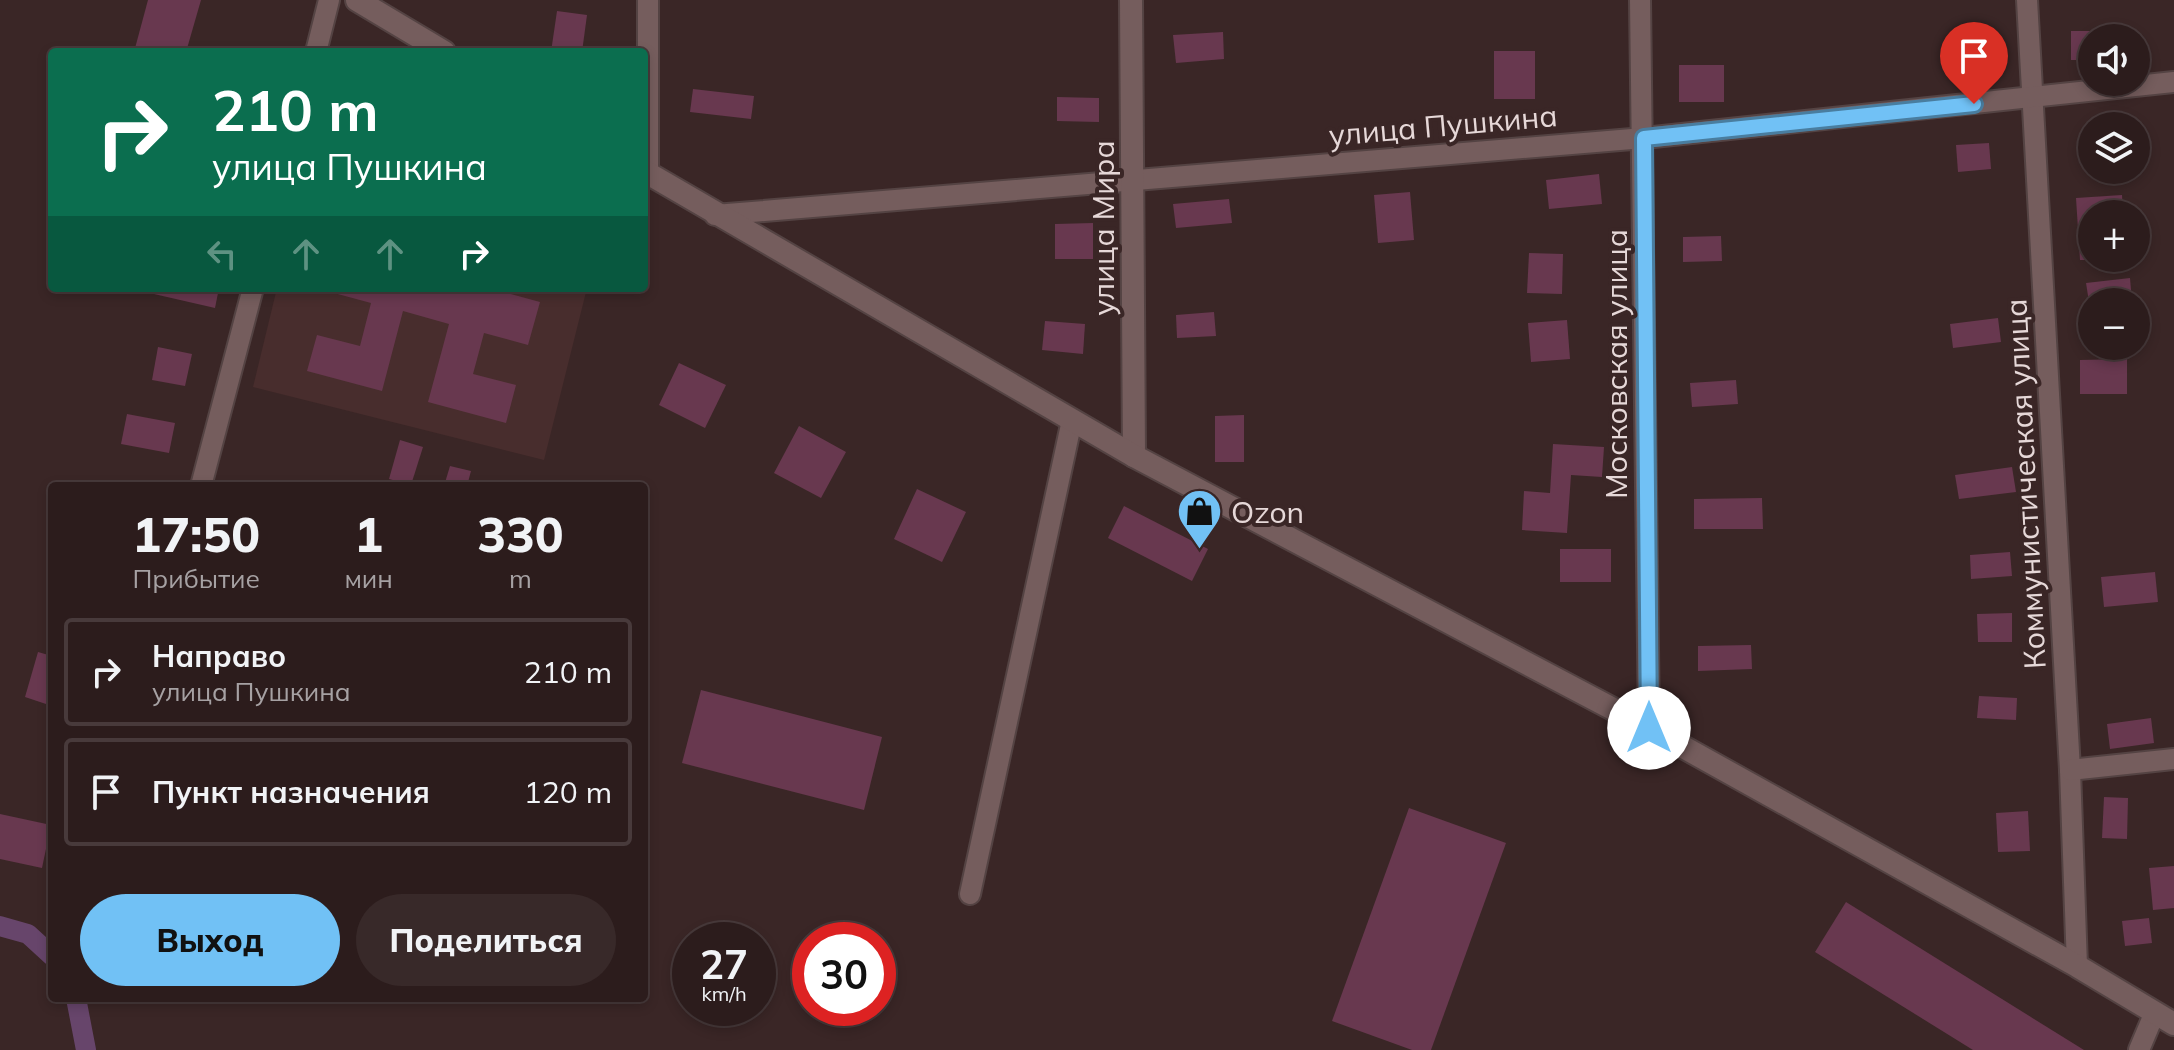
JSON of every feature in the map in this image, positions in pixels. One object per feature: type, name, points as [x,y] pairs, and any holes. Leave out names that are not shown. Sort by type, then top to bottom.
[{"type":"main road","points":[[357,0],[437,48]]},
{"type":"main road","name":"улица Мира","points":[[1131,0],[1134,456]]},
{"type":"main road","points":[[648,173],[1134,456],[1649,728],[2077,966],[2164,1018]]},
{"type":"street","points":[[317,48],[329,0]]},
{"type":"street","points":[[647,48],[648,0]]},
{"type":"street","name":"Московская улица","points":[[1640,0],[1649,728]]},
{"type":"street","name":"Коммунистическая улица","points":[[2027,0],[2070,770],[2077,966]]},
{"type":"street","name":"улица Пушкина","points":[[715,215],[1132,183],[1644,138],[2174,82]]},
{"type":"street","points":[[202,482],[252,292]]},
{"type":"street","points":[[970,894],[1072,420]]},
{"type":"street","points":[[2070,770],[2174,759]]},
{"type":"street","points":[[2139,1050],[2164,1018]]},
{"type":"shaded area","points":[[276,292],[586,292],[544,460],[253,387]]},
{"type":"building","points":[[148,0],[201,0],[187,48],[135,48]]},
{"type":"building","points":[[557,11],[587,15],[583,48],[552,48]]},
{"type":"building","points":[[2071,31],[2078,31],[2078,60],[2071,60]]},
{"type":"building","points":[[1223,32],[1224,59],[1176,63],[1173,35]]},
{"type":"building","points":[[1494,51],[1535,51],[1535,99],[1494,99]]},
{"type":"building","points":[[1679,65],[1724,65],[1724,102],[1679,102]]},
{"type":"building","points":[[693,89],[754,96],[751,119],[690,112]]},
{"type":"building","points":[[1057,97],[1099,98],[1099,122],[1057,121]]},
{"type":"building","points":[[1989,143],[1991,169],[1958,172],[1956,145]]},
{"type":"building","points":[[1599,174],[1602,204],[1549,209],[1546,180]]},
{"type":"building","points":[[1410,192],[1414,240],[1378,243],[1374,195]]},
{"type":"building","points":[[2122,195],[2122,200],[2078,200],[2078,229],[2076,198]]},
{"type":"building","points":[[1229,199],[1232,223],[1176,228],[1173,204]]},
{"type":"building","points":[[1093,223],[1093,259],[1055,259],[1055,224]]},
{"type":"building","points":[[1721,236],[1722,261],[1683,262],[1683,237]]},
{"type":"building","points":[[1529,253],[1563,254],[1562,294],[1527,293]]},
{"type":"building","points":[[2130,278],[2131,288],[2087,288],[2086,283]]},
{"type":"building","points":[[154,292],[218,292],[215,308]]},
{"type":"building","points":[[504,292],[540,302],[528,345],[484,333],[473,374],[516,385],[506,423],[428,402],[449,324],[403,311],[382,391],[307,371],[317,335],[360,346],[371,303],[334,293]]},
{"type":"building","points":[[1214,312],[1216,336],[1177,338],[1176,315]]},
{"type":"building","points":[[1998,318],[2001,342],[1953,348],[1950,324]]},
{"type":"building","points":[[1567,320],[1570,359],[1531,362],[1528,323]]},
{"type":"building","points":[[1045,321],[1085,324],[1083,354],[1042,350]]},
{"type":"building","points":[[158,347],[192,354],[185,386],[152,380]]},
{"type":"building","points":[[2080,360],[2127,360],[2127,394],[2080,394]]},
{"type":"building","points":[[679,363],[726,385],[705,428],[659,405]]},
{"type":"building","points":[[1736,380],[1738,404],[1692,407],[1690,383]]},
{"type":"building","points":[[127,414],[175,423],[169,453],[121,444]]},
{"type":"building","points":[[1244,415],[1244,462],[1215,462],[1215,416]]},
{"type":"building","points":[[799,426],[846,452],[821,498],[774,473]]},
{"type":"building","points":[[400,440],[423,447],[412,482],[389,479]]},
{"type":"building","points":[[1553,444],[1604,447],[1602,477],[1571,475],[1567,533],[1522,530],[1524,491],[1550,493]]},
{"type":"building","points":[[450,466],[471,471],[468,482],[445,482]]},
{"type":"building","points":[[2012,467],[2016,492],[1959,499],[1955,475]]},
{"type":"building","points":[[917,489],[966,512],[942,562],[894,539]]},
{"type":"building","points":[[1762,498],[1763,529],[1694,529],[1694,499]]},
{"type":"building","points":[[1124,506],[1208,549],[1192,581],[1108,538]]},
{"type":"building","points":[[1560,549],[1611,549],[1611,582],[1560,582]]},
{"type":"building","points":[[2010,552],[2012,576],[1971,579],[1970,555]]},
{"type":"building","points":[[2155,572],[2158,602],[2104,607],[2101,577]]},
{"type":"building","points":[[2012,613],[2012,642],[1978,642],[1977,614]]},
{"type":"building","points":[[1751,645],[1752,669],[1698,671],[1698,646]]},
{"type":"building","points":[[38,652],[48,655],[48,705],[25,697]]},
{"type":"building","points":[[701,690],[882,737],[864,810],[682,763]]},
{"type":"building","points":[[1979,696],[2017,698],[2016,720],[1977,718]]},
{"type":"building","points":[[2151,718],[2154,743],[2110,749],[2107,724]]},
{"type":"building","points":[[2104,797],[2128,798],[2127,839],[2102,838]]},
{"type":"building","points":[[1409,808],[1506,843],[1431,1050],[1412,1050],[1332,1021]]},
{"type":"building","points":[[2028,811],[2030,851],[1998,852],[1996,813]]},
{"type":"building","points":[[0,814],[48,824],[42,868],[0,859]]},
{"type":"building","points":[[2174,866],[2174,908],[2153,910],[2149,868]]},
{"type":"building","points":[[1846,902],[2084,1050],[1973,1050],[1815,952]]},
{"type":"building","points":[[2149,918],[2152,943],[2125,946],[2122,921]]},
{"type":"waterway","points":[[0,926],[28,934],[48,952]]},
{"type":"waterway","points":[[77,1002],[86,1050]]},
{"type":"place","name":"Ozon","points":[[1200,551]]},
{"type":"route","points":[[1649,728],[1644,138],[1974,104]]}]
